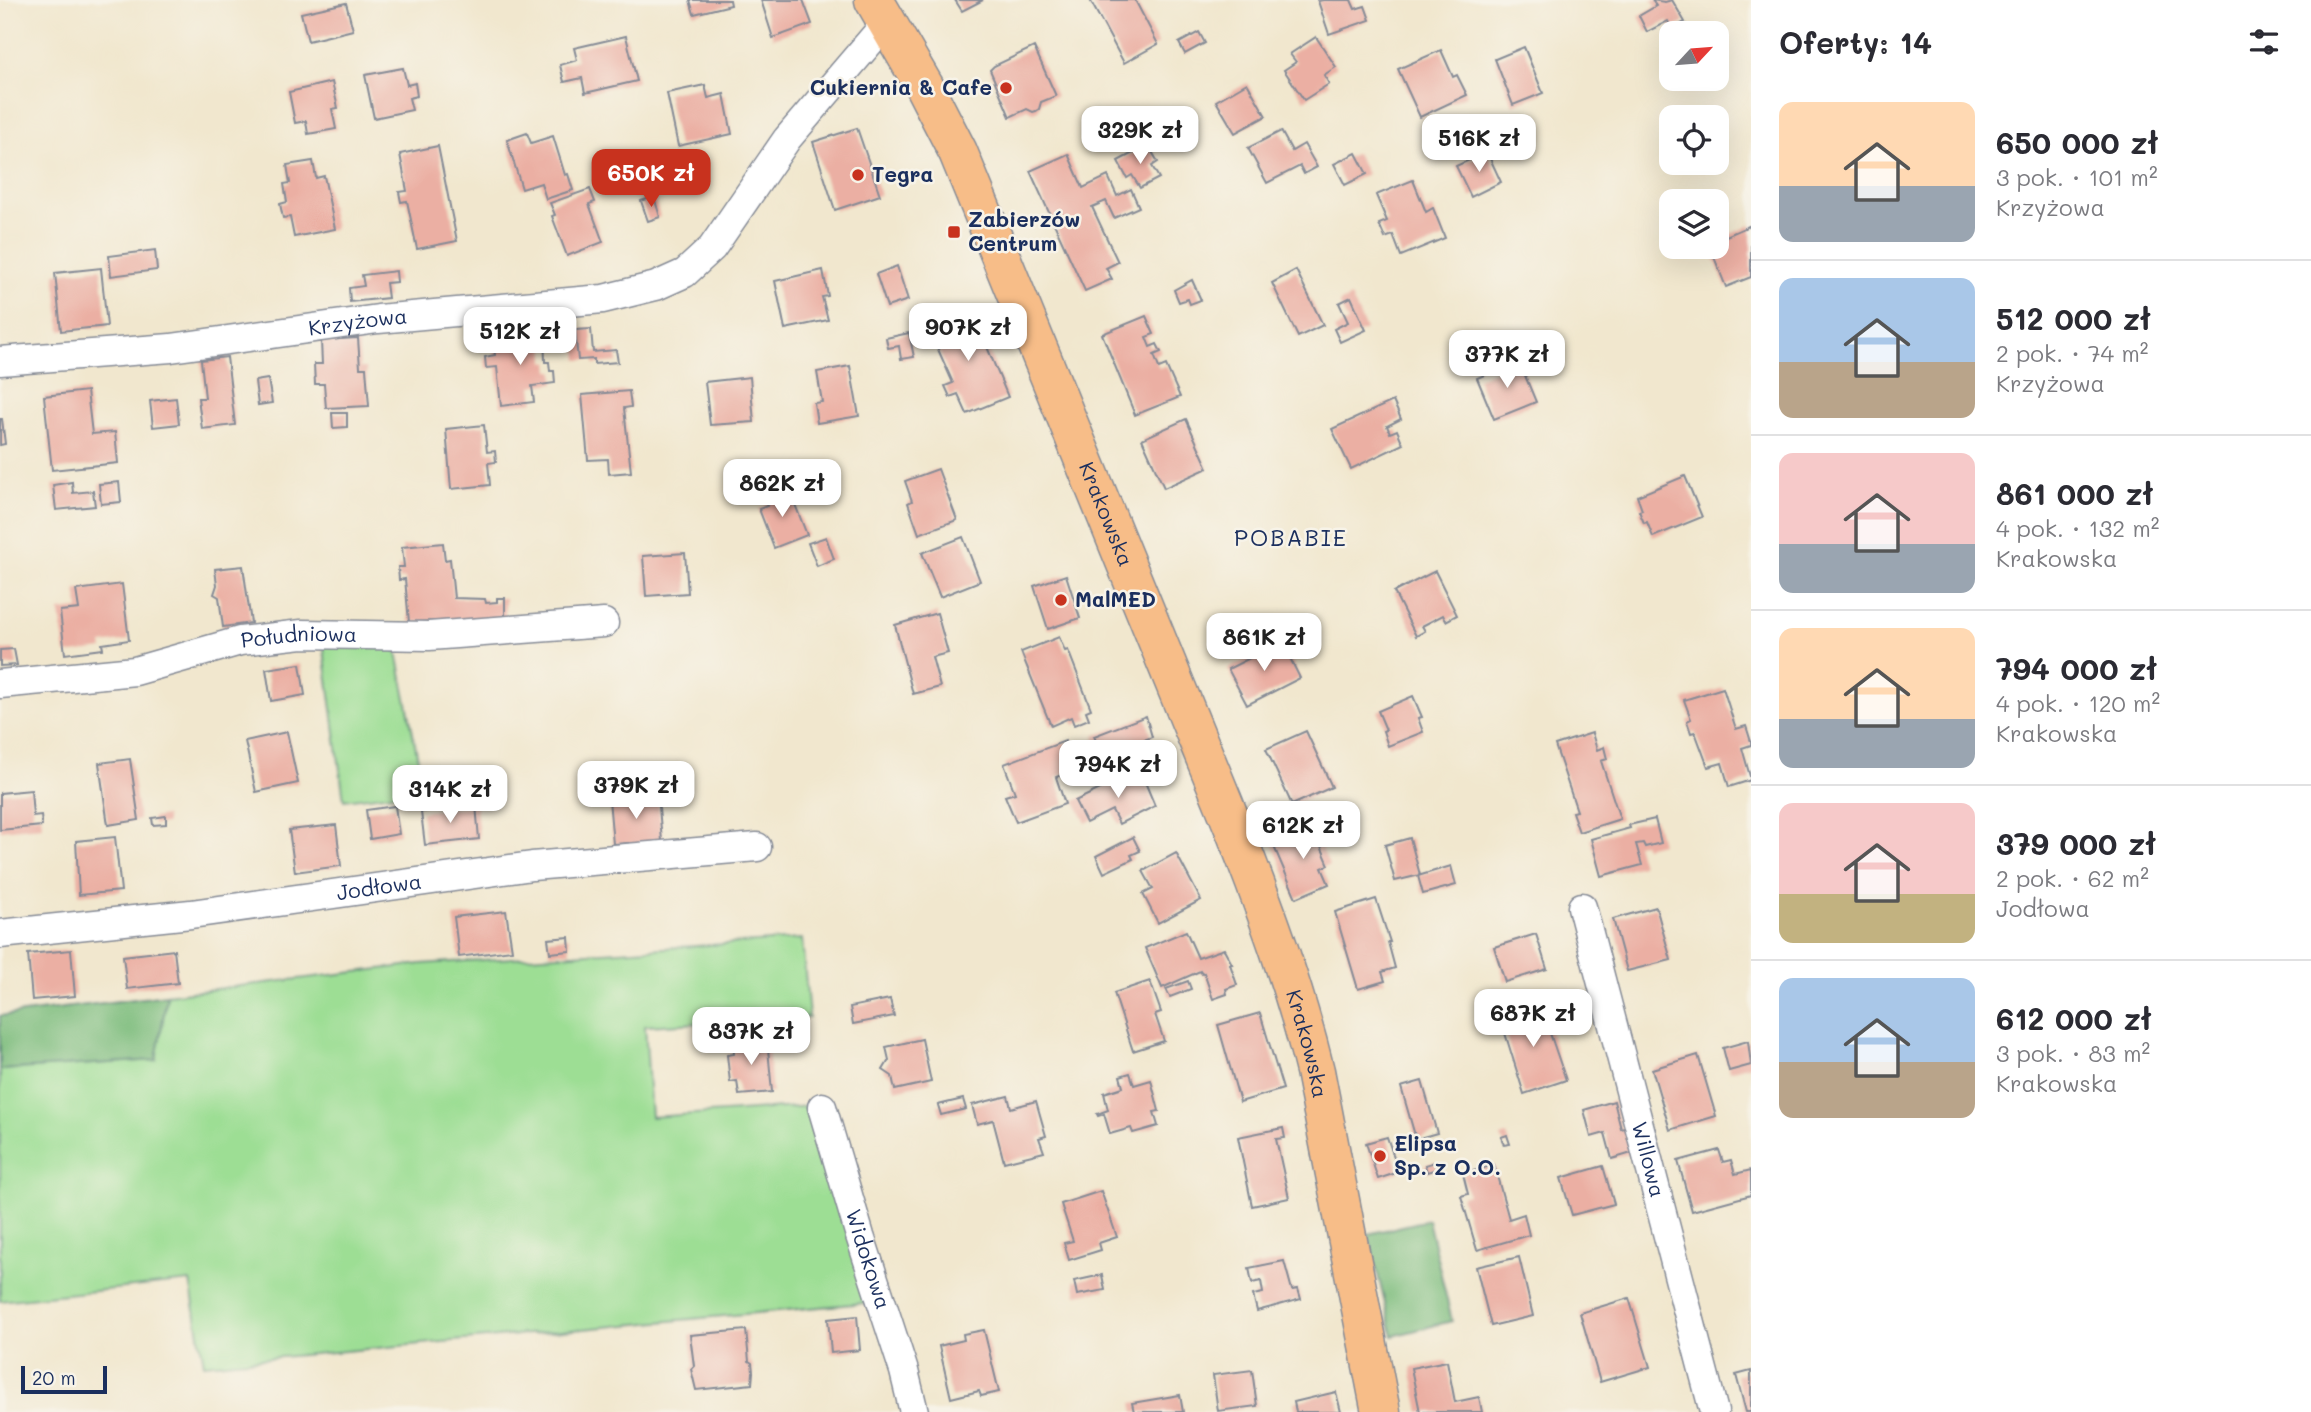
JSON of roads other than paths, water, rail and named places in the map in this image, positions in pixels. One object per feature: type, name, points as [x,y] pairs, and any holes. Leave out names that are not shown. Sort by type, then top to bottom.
[{"type":"main road","name":"Krakowska","points":[[881,11],[958,152],[1199,741],[1275,936],[1301,1015],[1315,1071],[1381,1412]]},
{"type":"street","name":"Krzyżowa","points":[[0,361],[171,348],[377,318],[603,299],[656,286],[684,273],[712,248],[787,139],[881,11]]},
{"type":"street","name":"Południowa","points":[[0,684],[135,671],[240,641],[302,634],[429,636],[604,623]]},
{"type":"street","name":"Jodłowa","points":[[0,934],[191,914],[532,866],[757,847]]},
{"type":"street","name":"Willowa","points":[[1582,907],[1714,1412]]},
{"type":"street","name":"Widokowa","points":[[822,1107],[904,1371],[914,1412]]},
{"type":"place","name":"Cukiernia & Cafe","points":[[1006,88]]},
{"type":"place","name":"Tegra","points":[[858,175]]},
{"type":"place","name":"Zabierzów Centrum","points":[[954,232]]},
{"type":"place","name":"MalMED","points":[[1061,600]]},
{"type":"place","name":"Elipsa Sp. z O.O.","points":[[1380,1156]]},
{"type":"district","name":"POBABIE","points":[[1291,538]]}]
